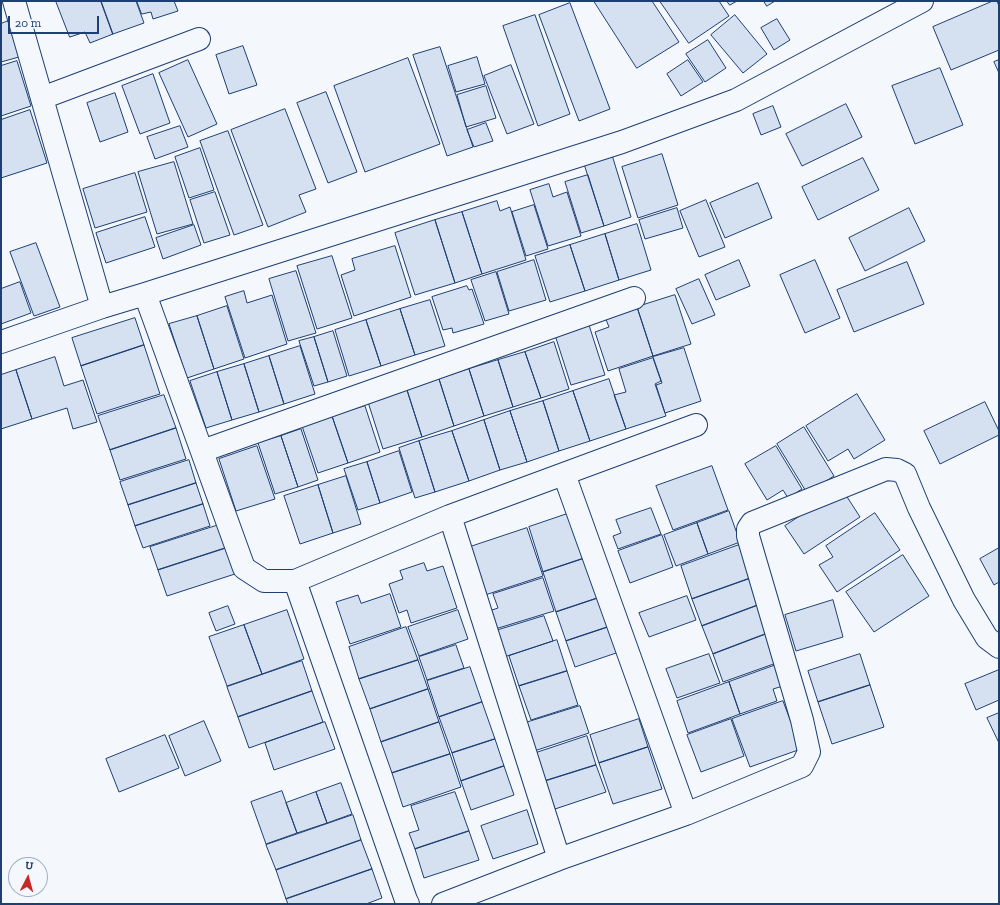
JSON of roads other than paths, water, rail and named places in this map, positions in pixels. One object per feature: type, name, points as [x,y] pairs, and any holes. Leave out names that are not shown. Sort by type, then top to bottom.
[{"type":"street","points":[[14,1],[102,307]]},
{"type":"street","points":[[1,342],[102,307],[622,142],[736,100],[915,2]]},
{"type":"street","points":[[42,98],[199,39]]},
{"type":"street","points":[[145,294],[244,568],[264,581],[295,581],[450,516],[696,425]]},
{"type":"street","points":[[202,451],[634,298]]},
{"type":"street","points":[[443,904],[559,859],[686,814],[802,766],[810,752],[748,536],[748,528],[752,523],[886,469],[897,470],[905,474],[919,508],[964,600],[987,638],[999,646]]},
{"type":"street","points":[[564,474],[686,814]]},
{"type":"street","points":[[450,516],[559,859]]},
{"type":"street","points":[[295,581],[408,904]]}]
